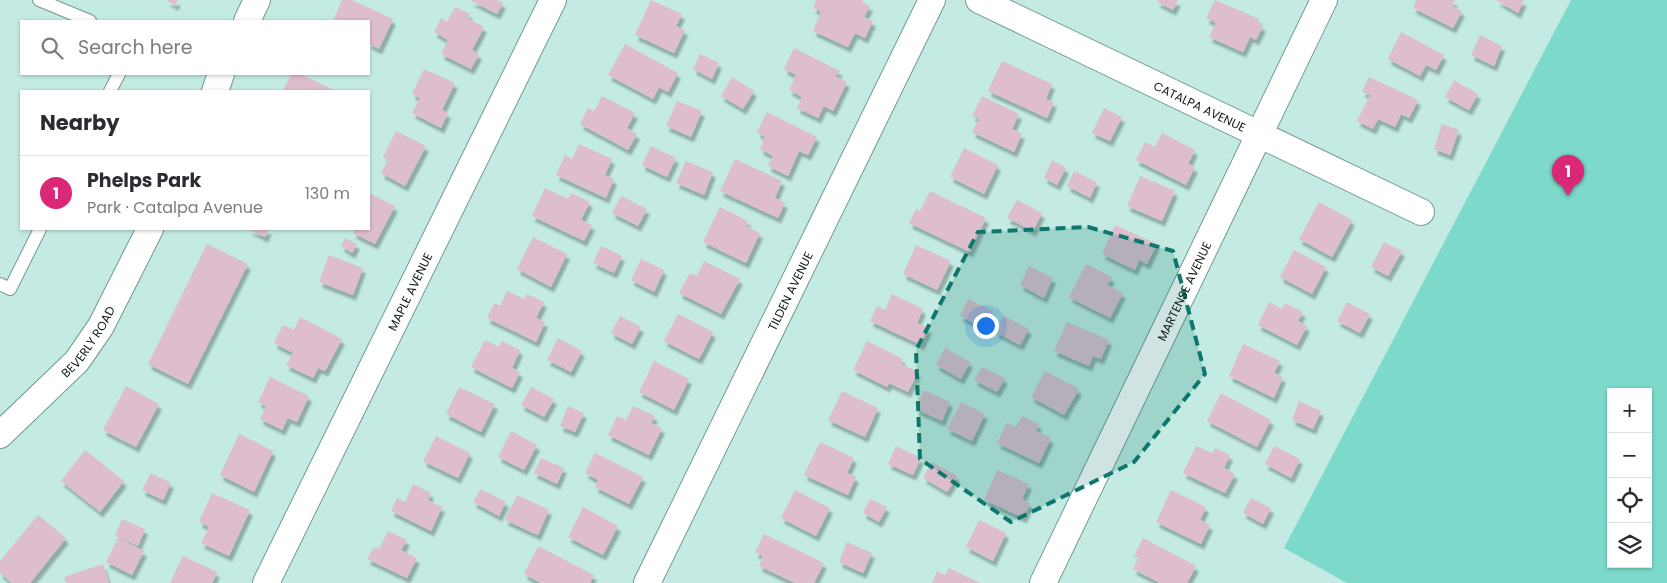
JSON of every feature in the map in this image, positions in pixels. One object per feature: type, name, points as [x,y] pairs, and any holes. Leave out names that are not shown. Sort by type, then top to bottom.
[{"type":"street","points":[[247,20],[257,0]]},
{"type":"street","name":"MAPLE AVENUE","points":[[266,583],[553,0]]},
{"type":"street","name":"TILDEN AVENUE","points":[[647,583],[932,0]]},
{"type":"street","name":"CATALPA AVENUE","points":[[979,0],[1421,212]]},
{"type":"street","name":"MARTENSE AVENUE","points":[[1043,583],[1324,0]]},
{"type":"street","points":[[214,90],[220,75]]},
{"type":"street","name":"BEVERLY ROAD","points":[[0,435],[77,361],[101,326],[149,230]]},
{"type":"lane","points":[[39,0],[88,20]]},
{"type":"lane","points":[[110,90],[118,75]]},
{"type":"lane","points":[[5,287],[39,230]]},
{"type":"highlighted area","points":[[1088,227],[1173,251],[1205,374],[1134,462],[1011,522],[920,459],[916,350],[978,232]]},
{"type":"green space","points":[[1571,0],[1667,0],[1667,583],[1347,583],[1284,548]]},
{"type":"building","points":[[166,0],[178,0],[175,5]]},
{"type":"building","points":[[342,0],[352,0],[393,19],[379,49],[370,44],[370,20],[333,20]]},
{"type":"building","points":[[470,0],[497,0],[503,3],[497,14]]},
{"type":"building","points":[[651,0],[682,14],[676,26],[685,30],[674,53],[635,35]]},
{"type":"building","points":[[816,0],[863,0],[862,2],[870,6],[864,17],[873,21],[865,38],[855,33],[848,47],[813,31],[821,12],[813,8]]},
{"type":"building","points":[[1158,0],[1178,0],[1173,10],[1157,2]]},
{"type":"building","points":[[1215,0],[1259,19],[1257,23],[1263,26],[1256,40],[1250,37],[1243,52],[1209,37],[1216,23],[1206,18]]},
{"type":"building","points":[[1416,0],[1455,0],[1452,6],[1462,11],[1453,28],[1413,8]]},
{"type":"building","points":[[1496,0],[1524,0],[1518,13]]},
{"type":"building","points":[[455,7],[470,14],[467,18],[484,27],[472,50],[479,54],[471,69],[441,54],[448,40],[434,32],[441,18],[447,22]]},
{"type":"building","points":[[1401,32],[1444,55],[1436,70],[1426,65],[1420,76],[1388,59]]},
{"type":"building","points":[[1480,35],[1502,46],[1494,66],[1471,55]]},
{"type":"building","points":[[625,44],[678,73],[668,92],[659,87],[653,99],[608,75]]},
{"type":"building","points":[[794,48],[840,71],[835,76],[847,82],[833,111],[824,106],[818,118],[797,108],[802,97],[789,90],[796,75],[784,69]]},
{"type":"building","points":[[700,54],[719,63],[712,79],[693,69]]},
{"type":"building","points":[[1002,61],[1052,84],[1046,99],[1054,102],[1047,118],[988,91]]},
{"type":"building","points":[[424,69],[455,83],[442,110],[448,113],[441,128],[412,113],[420,98],[412,94]]},
{"type":"building","points":[[291,75],[302,75],[334,90],[283,90]]},
{"type":"building","points":[[732,77],[754,91],[743,109],[721,96]]},
{"type":"building","points":[[1369,77],[1418,100],[1409,118],[1401,114],[1395,127],[1378,119],[1373,129],[1357,121],[1370,95],[1362,92]]},
{"type":"building","points":[[1454,80],[1478,94],[1469,110],[1445,97]]},
{"type":"building","points":[[602,96],[635,113],[627,128],[637,134],[628,150],[580,124],[588,108],[594,111]]},
{"type":"building","points":[[982,96],[1019,114],[1012,129],[1022,134],[1014,152],[972,132],[979,119],[972,116]]},
{"type":"building","points":[[677,101],[702,111],[691,137],[666,126]]},
{"type":"building","points":[[1104,108],[1122,117],[1110,141],[1092,133]]},
{"type":"building","points":[[767,112],[817,137],[808,155],[799,151],[788,176],[768,166],[773,156],[760,149],[765,137],[757,132]]},
{"type":"building","points":[[1442,124],[1459,130],[1450,155],[1434,149]]},
{"type":"building","points":[[396,131],[426,146],[405,186],[381,173],[388,160],[383,157]]},
{"type":"building","points":[[1162,133],[1195,150],[1188,164],[1195,167],[1186,185],[1136,160],[1145,142],[1155,147]]},
{"type":"building","points":[[579,144],[612,159],[605,175],[614,179],[606,198],[556,175],[565,155],[572,159]]},
{"type":"building","points":[[651,146],[676,158],[667,177],[642,165]]},
{"type":"building","points":[[964,148],[998,165],[984,194],[950,177]]},
{"type":"building","points":[[735,159],[782,181],[775,198],[785,203],[778,218],[720,191]]},
{"type":"building","points":[[1052,160],[1066,168],[1057,185],[1044,178]]},
{"type":"building","points":[[686,161],[713,172],[704,195],[676,183]]},
{"type":"building","points":[[1074,171],[1097,182],[1090,198],[1067,186]]},
{"type":"building","points":[[1140,176],[1175,191],[1162,221],[1127,206]]},
{"type":"building","points":[[545,188],[568,199],[571,193],[590,202],[581,220],[592,225],[584,241],[532,216]]},
{"type":"building","points":[[930,191],[986,218],[970,252],[909,223],[916,209],[920,211]]},
{"type":"building","points":[[370,194],[395,206],[375,244],[353,233],[354,230],[370,230]]},
{"type":"building","points":[[621,196],[647,209],[638,226],[612,213]]},
{"type":"building","points":[[1017,200],[1042,213],[1033,231],[1007,218]]},
{"type":"building","points":[[1319,202],[1352,220],[1332,257],[1299,239]]},
{"type":"building","points":[[720,207],[748,221],[746,226],[760,233],[746,263],[703,242]]},
{"type":"building","points":[[1115,225],[1157,244],[1147,264],[1139,260],[1135,270],[1102,254]]},
{"type":"building","points":[[250,230],[268,230],[265,237]]},
{"type":"building","points":[[533,237],[567,254],[551,287],[517,269]]},
{"type":"building","points":[[345,238],[357,244],[352,253],[341,246]]},
{"type":"building","points":[[1384,242],[1402,251],[1388,276],[1371,267]]},
{"type":"building","points":[[207,244],[248,264],[188,384],[148,364]]},
{"type":"building","points":[[916,245],[951,261],[937,290],[903,274]]},
{"type":"building","points":[[601,246],[622,256],[614,273],[593,263]]},
{"type":"building","points":[[1294,250],[1326,267],[1312,294],[1280,277]]},
{"type":"building","points":[[329,255],[363,268],[353,295],[319,282]]},
{"type":"building","points":[[641,259],[664,270],[654,292],[631,280]]},
{"type":"building","points":[[704,261],[740,279],[721,314],[679,293],[690,273],[697,276]]},
{"type":"building","points":[[1086,264],[1112,277],[1107,285],[1123,293],[1110,318],[1069,297]]},
{"type":"building","points":[[1029,266],[1053,278],[1044,298],[1020,285]]},
{"type":"building","points":[[507,291],[524,299],[527,294],[544,302],[536,318],[545,322],[536,342],[487,318],[494,303],[500,306]]},
{"type":"building","points":[[892,294],[923,309],[917,323],[929,328],[921,345],[870,321],[877,306],[885,310]]},
{"type":"building","points":[[968,299],[993,311],[985,329],[960,316]]},
{"type":"building","points":[[1269,302],[1282,309],[1285,303],[1303,312],[1298,321],[1307,326],[1297,345],[1258,325]]},
{"type":"building","points":[[1347,302],[1370,314],[1360,333],[1337,321]]},
{"type":"building","points":[[678,314],[713,332],[699,359],[664,341]]},
{"type":"building","points":[[620,316],[641,327],[632,344],[611,333]]},
{"type":"building","points":[[1004,316],[1029,329],[1020,345],[995,332]]},
{"type":"building","points":[[300,317],[342,339],[325,371],[318,368],[313,378],[286,365],[293,353],[274,343],[283,325],[294,330]]},
{"type":"building","points":[[1067,322],[1109,340],[1101,359],[1093,356],[1089,366],[1054,351]]},
{"type":"building","points":[[558,338],[582,351],[571,372],[547,360]]},
{"type":"building","points":[[485,340],[499,347],[502,341],[520,350],[512,368],[520,372],[512,388],[471,367]]},
{"type":"building","points":[[867,341],[903,359],[901,364],[918,372],[908,392],[889,383],[887,387],[853,370]]},
{"type":"building","points":[[1243,344],[1280,361],[1274,373],[1283,377],[1274,398],[1229,376]]},
{"type":"building","points":[[945,348],[970,362],[961,379],[936,365]]},
{"type":"building","points":[[654,361],[689,379],[674,410],[639,392]]},
{"type":"building","points":[[982,367],[1005,378],[997,392],[974,380]]},
{"type":"building","points":[[1045,371],[1079,389],[1064,415],[1031,397]]},
{"type":"building","points":[[270,377],[309,396],[297,422],[288,418],[282,430],[260,419],[266,406],[258,402]]},
{"type":"building","points":[[126,386],[159,404],[136,447],[103,430]]},
{"type":"building","points":[[459,387],[495,404],[481,432],[446,414]]},
{"type":"building","points":[[531,387],[554,399],[544,417],[521,405]]},
{"type":"building","points":[[924,390],[950,402],[942,421],[916,409]]},
{"type":"building","points":[[842,391],[878,408],[865,437],[828,420]]},
{"type":"building","points":[[1221,393],[1271,420],[1257,447],[1207,421]]},
{"type":"building","points":[[1299,401],[1321,411],[1313,429],[1292,420]]},
{"type":"building","points":[[961,402],[985,414],[972,441],[947,429]]},
{"type":"building","points":[[568,406],[584,413],[575,432],[560,426]]},
{"type":"building","points":[[633,406],[655,416],[651,423],[662,428],[649,455],[608,435],[617,416],[626,420]]},
{"type":"building","points":[[1022,416],[1039,424],[1036,431],[1051,438],[1039,463],[997,443],[1007,423],[1016,427]]},
{"type":"building","points":[[511,431],[537,445],[524,470],[498,457]]},
{"type":"building","points":[[239,434],[273,451],[254,492],[220,475]]},
{"type":"building","points":[[436,436],[470,453],[458,478],[423,461]]},
{"type":"building","points":[[820,442],[854,458],[847,473],[856,477],[848,495],[804,475]]},
{"type":"building","points":[[896,446],[921,458],[913,475],[888,464]]},
{"type":"building","points":[[1196,446],[1212,453],[1215,448],[1230,455],[1224,468],[1235,474],[1225,493],[1183,473]]},
{"type":"building","points":[[1274,446],[1300,459],[1291,478],[1265,464]]},
{"type":"building","points":[[85,450],[124,481],[100,512],[61,481]]},
{"type":"building","points":[[595,453],[643,477],[629,504],[595,487],[598,480],[585,473]]},
{"type":"building","points":[[541,458],[564,468],[557,484],[534,473]]},
{"type":"building","points":[[932,462],[957,476],[947,492],[923,478]]},
{"type":"building","points":[[997,470],[1029,484],[1022,499],[1030,503],[1024,518],[984,500]]},
{"type":"building","points":[[151,473],[171,483],[163,500],[142,490]]},
{"type":"building","points":[[413,484],[431,493],[428,500],[442,507],[431,531],[391,511],[397,498],[405,502]]},
{"type":"building","points":[[481,489],[506,502],[499,516],[473,502]]},
{"type":"building","points":[[795,490],[830,508],[816,536],[781,518]]},
{"type":"building","points":[[1171,490],[1206,507],[1200,520],[1210,525],[1201,544],[1156,522]]},
{"type":"building","points":[[212,493],[250,510],[229,556],[201,543],[209,527],[199,522]]},
{"type":"building","points":[[517,495],[549,510],[538,535],[505,520]]},
{"type":"building","points":[[1251,498],[1271,508],[1263,524],[1243,513]]},
{"type":"building","points":[[870,499],[887,507],[879,522],[863,513]]},
{"type":"building","points":[[583,507],[618,526],[603,555],[568,537]]},
{"type":"building","points":[[38,515],[66,538],[30,583],[12,583],[0,573],[0,561]]},
{"type":"building","points":[[122,519],[145,529],[138,546],[115,536]]},
{"type":"building","points":[[979,520],[1006,533],[993,561],[966,547]]},
{"type":"building","points":[[388,531],[407,540],[401,550],[417,558],[407,578],[367,559],[374,547],[379,549]]},
{"type":"building","points":[[764,534],[824,563],[814,583],[795,583],[759,566],[763,556],[755,552]]},
{"type":"building","points":[[118,538],[144,551],[132,575],[106,562]]},
{"type":"building","points":[[1143,538],[1196,566],[1187,583],[1160,583],[1133,569],[1139,558],[1134,556]]},
{"type":"building","points":[[847,542],[872,553],[863,573],[839,562]]},
{"type":"building","points":[[538,546],[594,575],[590,583],[541,583],[524,574]]},
{"type":"building","points":[[183,556],[217,572],[212,583],[170,583]]},
{"type":"building","points":[[103,564],[109,583],[66,583],[64,577]]},
{"type":"building","points":[[949,568],[980,583],[932,583],[937,571],[945,575]]},
{"type":"place","name":"Phelps Park","points":[[1568,196]]}]
